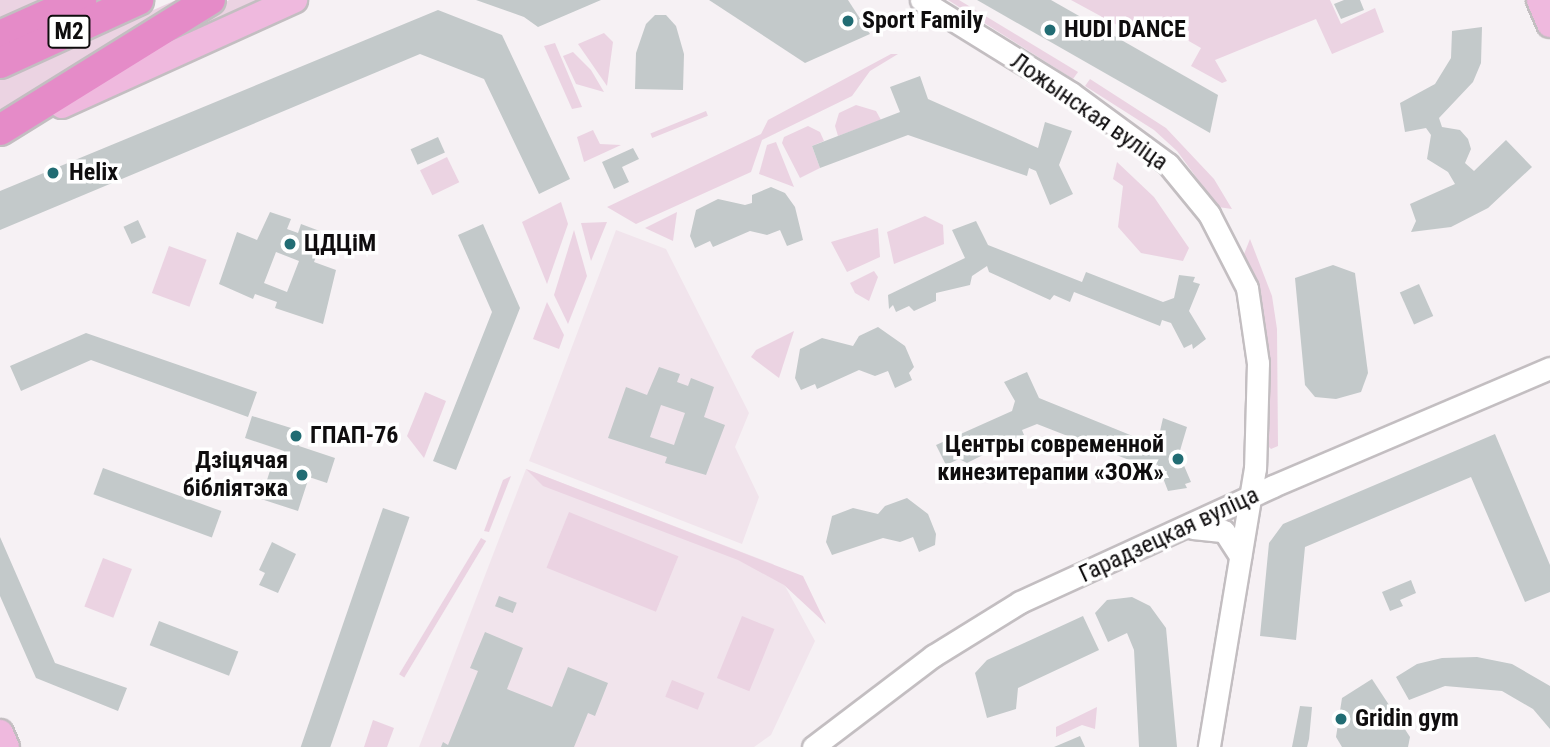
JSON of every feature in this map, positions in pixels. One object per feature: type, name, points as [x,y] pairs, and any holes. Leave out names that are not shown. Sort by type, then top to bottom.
[{"type":"highway","name":"М2","points":[[0,36],[81,0]]},
{"type":"highway","name":"М2","points":[[0,63],[138,0]]},
{"type":"highway","points":[[0,132],[210,0]]},
{"type":"main road","points":[[0,132],[294,0]]},
{"type":"main road","points":[[1539,0],[1550,24]]},
{"type":"main road","points":[[0,733],[6,747]]},
{"type":"street","name":"Ложынская вуліца","points":[[920,0],[1118,126],[1168,164],[1209,214],[1247,288],[1258,363],[1255,468],[1209,747]]},
{"type":"street","name":"Гарадзецкая вуліца","points":[[813,747],[933,656],[1020,602],[1249,500],[1273,486],[1550,368]]},
{"type":"street","points":[[1255,468],[1262,481],[1273,486]]},
{"type":"street","points":[[1187,528],[1224,531],[1240,556]]},
{"type":"shaded area","points":[[0,0],[41,0],[0,18]]},
{"type":"shaded area","points":[[176,0],[199,0],[0,122],[0,78]]},
{"type":"shaded area","points":[[229,0],[280,0],[82,92]]},
{"type":"shaded area","points":[[948,0],[959,0],[1078,72],[1073,79]]},
{"type":"shaded area","points":[[1071,0],[1330,0],[1341,24],[1375,8],[1384,32],[1332,54],[1316,19],[1215,60],[1227,81],[1222,83],[1191,66],[1201,48],[1152,20],[1141,38]]},
{"type":"shaded area","points":[[604,33],[613,42],[607,86],[578,44]]},
{"type":"shaded area","points":[[555,43],[582,107],[572,109],[544,46]]},
{"type":"shaded area","points":[[573,52],[591,70],[604,92],[576,84],[563,56]]},
{"type":"shaded area","points":[[891,54],[898,54],[870,71],[852,96],[762,140],[751,172],[636,224],[607,207],[761,134],[768,120]]},
{"type":"shaded area","points":[[1090,79],[1166,128],[1214,179],[1232,209],[1218,207],[1177,151],[1154,130],[1085,86]]},
{"type":"shaded area","points":[[856,105],[876,111],[881,120],[838,136],[835,126],[839,113]]},
{"type":"shaded area","points":[[706,111],[708,116],[652,138],[650,133]]},
{"type":"shaded area","points":[[808,126],[820,132],[824,141],[812,146],[820,168],[800,178],[782,143],[784,137]]},
{"type":"shaded area","points":[[593,130],[600,144],[621,145],[584,162],[577,137]]},
{"type":"shaded area","points":[[776,142],[794,187],[759,174],[767,145]]},
{"type":"shaded area","points":[[447,157],[459,182],[432,195],[420,170]]},
{"type":"shaded area","points":[[1117,162],[1154,197],[1189,248],[1183,261],[1141,253],[1118,227],[1123,186],[1113,179]]},
{"type":"shaded area","points":[[561,202],[568,224],[547,284],[522,222]]},
{"type":"shaded area","points":[[677,212],[673,241],[645,228]]},
{"type":"shaded area","points":[[925,216],[943,225],[944,244],[894,264],[887,232]]},
{"type":"shaded area","points":[[607,222],[591,261],[581,223]]},
{"type":"shaded area","points":[[878,228],[880,257],[847,272],[831,242]]},
{"type":"shaded area","points":[[574,230],[587,276],[568,324],[554,295]]},
{"type":"shaded area","points":[[616,230],[666,249],[749,413],[735,447],[759,497],[742,544],[529,461]]},
{"type":"shaded area","points":[[1250,239],[1272,296],[1277,329],[1278,446],[1271,449],[1266,444],[1268,348],[1261,297],[1244,254]]},
{"type":"shaded area","points":[[169,246],[207,260],[189,307],[152,293]]},
{"type":"shaded area","points":[[874,271],[878,277],[869,301],[855,293],[850,283]]},
{"type":"shaded area","points":[[547,302],[564,335],[559,349],[533,339]]},
{"type":"shaded area","points":[[794,331],[779,378],[751,357],[756,350]]},
{"type":"shaded area","points":[[425,392],[446,401],[424,458],[407,436]]},
{"type":"shaded area","points":[[526,469],[773,564],[815,641],[771,735],[754,747],[419,747]]},
{"type":"shaded area","points":[[526,469],[803,576],[826,624],[784,585],[738,560],[543,486]]},
{"type":"shaded area","points":[[511,476],[489,532],[484,531],[503,480]]},
{"type":"shaded area","points":[[569,512],[678,556],[656,612],[547,568]]},
{"type":"shaded area","points":[[481,538],[486,541],[404,677],[399,674]]},
{"type":"shaded area","points":[[103,558],[132,569],[113,618],[84,607]]},
{"type":"shaded area","points":[[742,616],[774,629],[749,691],[717,678]]},
{"type":"shaded area","points":[[672,680],[704,693],[698,710],[665,697]]},
{"type":"shaded area","points":[[1097,707],[1095,729],[1082,725],[1056,737],[1056,727]]},
{"type":"shaded area","points":[[373,720],[394,728],[387,747],[364,747]]},
{"type":"building","points":[[476,0],[601,0],[538,27],[524,17]]},
{"type":"building","points":[[709,0],[848,0],[870,34],[805,63]]},
{"type":"building","points":[[977,0],[1051,0],[1218,95],[1210,133]]},
{"type":"building","points":[[1344,0],[1360,0],[1364,10],[1341,19],[1334,4]]},
{"type":"building","points":[[438,10],[502,35],[570,179],[539,194],[484,79],[420,54],[0,230],[0,191]]},
{"type":"building","points":[[655,15],[666,15],[676,26],[684,54],[683,90],[635,89],[636,53],[646,24]]},
{"type":"building","points":[[1482,27],[1481,63],[1473,82],[1439,118],[1442,127],[1460,130],[1468,139],[1471,149],[1465,163],[1474,171],[1506,140],[1532,167],[1488,208],[1451,227],[1411,232],[1416,221],[1410,204],[1455,184],[1448,172],[1427,159],[1431,135],[1426,128],[1405,132],[1400,103],[1435,84],[1451,58],[1452,31]]},
{"type":"building","points":[[920,76],[928,99],[1038,148],[1045,122],[1072,131],[1059,165],[1073,194],[1050,205],[1036,171],[1029,168],[1027,176],[908,135],[820,168],[812,146],[900,112],[890,87]]},
{"type":"building","points":[[438,137],[445,153],[418,165],[411,149]]},
{"type":"building","points":[[633,148],[639,159],[622,167],[629,182],[614,189],[602,162]]},
{"type":"building","points":[[771,187],[785,193],[795,207],[803,240],[787,246],[780,230],[767,235],[750,231],[713,247],[710,241],[695,248],[690,236],[696,210],[718,199],[745,205],[752,203],[752,195]]},
{"type":"building","points":[[270,212],[291,219],[287,229],[298,233],[301,224],[325,233],[314,262],[336,270],[323,324],[275,308],[277,302],[255,294],[253,299],[219,284],[237,232],[257,240]],"holes":[[[276,252],[299,261],[287,292],[264,283]]]},
{"type":"building","points":[[138,220],[146,237],[132,244],[123,227]]},
{"type":"building","points":[[976,221],[988,245],[1082,282],[1086,272],[1163,302],[1174,298],[1179,275],[1195,277],[1193,282],[1200,284],[1189,311],[1206,339],[1193,349],[1192,344],[1184,348],[1171,323],[1162,320],[1160,326],[1074,292],[1070,302],[1054,295],[1050,300],[989,272],[987,266],[972,276],[970,285],[936,293],[936,301],[914,311],[909,306],[896,312],[893,305],[889,309],[888,295],[965,258],[952,230]]},
{"type":"building","points":[[483,224],[520,308],[456,470],[433,461],[492,312],[458,235]]},
{"type":"building","points":[[1333,265],[1355,273],[1368,373],[1361,392],[1336,399],[1315,397],[1305,385],[1295,278]]},
{"type":"building","points":[[1419,284],[1433,316],[1414,325],[1400,293]]},
{"type":"building","points":[[878,327],[905,346],[914,367],[909,373],[912,380],[895,388],[888,371],[875,376],[859,370],[817,389],[815,384],[801,390],[795,378],[800,349],[822,338],[853,346],[859,336]]},
{"type":"building","points":[[86,333],[257,392],[248,417],[91,360],[21,391],[10,366]]},
{"type":"building","points":[[659,367],[680,374],[677,382],[688,386],[691,378],[714,387],[704,417],[725,425],[706,475],[665,463],[667,457],[608,438],[626,387],[647,395]],"holes":[[[661,405],[685,413],[674,445],[650,437]]]},
{"type":"building","points":[[1027,372],[1039,398],[1150,443],[1158,440],[1163,418],[1187,427],[1179,454],[1191,482],[1185,484],[1187,488],[1168,491],[1158,465],[1144,460],[1142,465],[1037,424],[1022,430],[1024,435],[989,446],[987,453],[967,463],[959,459],[946,465],[936,445],[1012,411],[1015,401],[1004,382]]},
{"type":"building","points":[[252,416],[304,432],[299,446],[335,458],[327,483],[309,477],[298,511],[261,499],[273,461],[281,463],[284,451],[245,438]]},
{"type":"building","points":[[1495,434],[1550,565],[1550,592],[1525,602],[1471,477],[1305,547],[1296,640],[1260,636],[1269,543],[1283,524]]},
{"type":"building","points":[[103,468],[221,511],[212,537],[93,494]]},
{"type":"building","points":[[907,498],[928,514],[936,534],[935,545],[919,552],[913,537],[900,542],[883,538],[832,555],[826,542],[832,516],[853,508],[878,514],[885,506]]},
{"type":"building","points":[[383,508],[409,517],[330,747],[301,747]]},
{"type":"building","points":[[0,537],[55,663],[127,688],[118,711],[36,678],[0,596]]},
{"type":"building","points":[[272,542],[296,554],[278,593],[259,585],[265,573],[259,570]]},
{"type":"building","points":[[1411,580],[1416,593],[1400,600],[1403,606],[1390,611],[1382,592]]},
{"type":"building","points":[[499,596],[517,603],[513,613],[495,606]]},
{"type":"building","points":[[1132,597],[1150,606],[1166,628],[1177,747],[1139,747],[1134,650],[1127,633],[1108,642],[1095,613],[1107,600]]},
{"type":"building","points":[[1083,616],[1099,650],[1018,688],[1016,709],[987,718],[975,673],[987,660]]},
{"type":"building","points":[[159,621],[238,651],[229,676],[150,645]]},
{"type":"building","points":[[485,632],[523,648],[507,689],[552,707],[568,667],[608,683],[595,716],[588,713],[574,747],[441,747],[443,742],[448,745],[478,671],[470,668]]},
{"type":"building","points":[[1477,657],[1512,664],[1550,686],[1550,729],[1533,709],[1502,691],[1445,686],[1409,700],[1396,677],[1417,664],[1442,658]]},
{"type":"building","points":[[1372,679],[1410,737],[1408,747],[1342,747],[1336,737],[1342,698]]},
{"type":"building","points":[[1300,706],[1312,707],[1309,739],[1307,747],[1292,747]]},
{"type":"building","points":[[1080,736],[1085,747],[1054,747]]},
{"type":"place","name":"Sport Family","points":[[848,21]]},
{"type":"place","name":"HUDI DANCE","points":[[1050,30]]},
{"type":"place","name":"Helix","points":[[53,173]]},
{"type":"place","name":"ЦДЦіМ","points":[[290,244]]},
{"type":"place","name":"ГПАП-76","points":[[296,436]]},
{"type":"place","name":"Центры современной кинезитерапии «ЗОЖ»","points":[[1178,459]]},
{"type":"place","name":"Дзіцячая бібліятэка","points":[[302,475]]},
{"type":"place","name":"Gridin gym","points":[[1341,719]]}]
